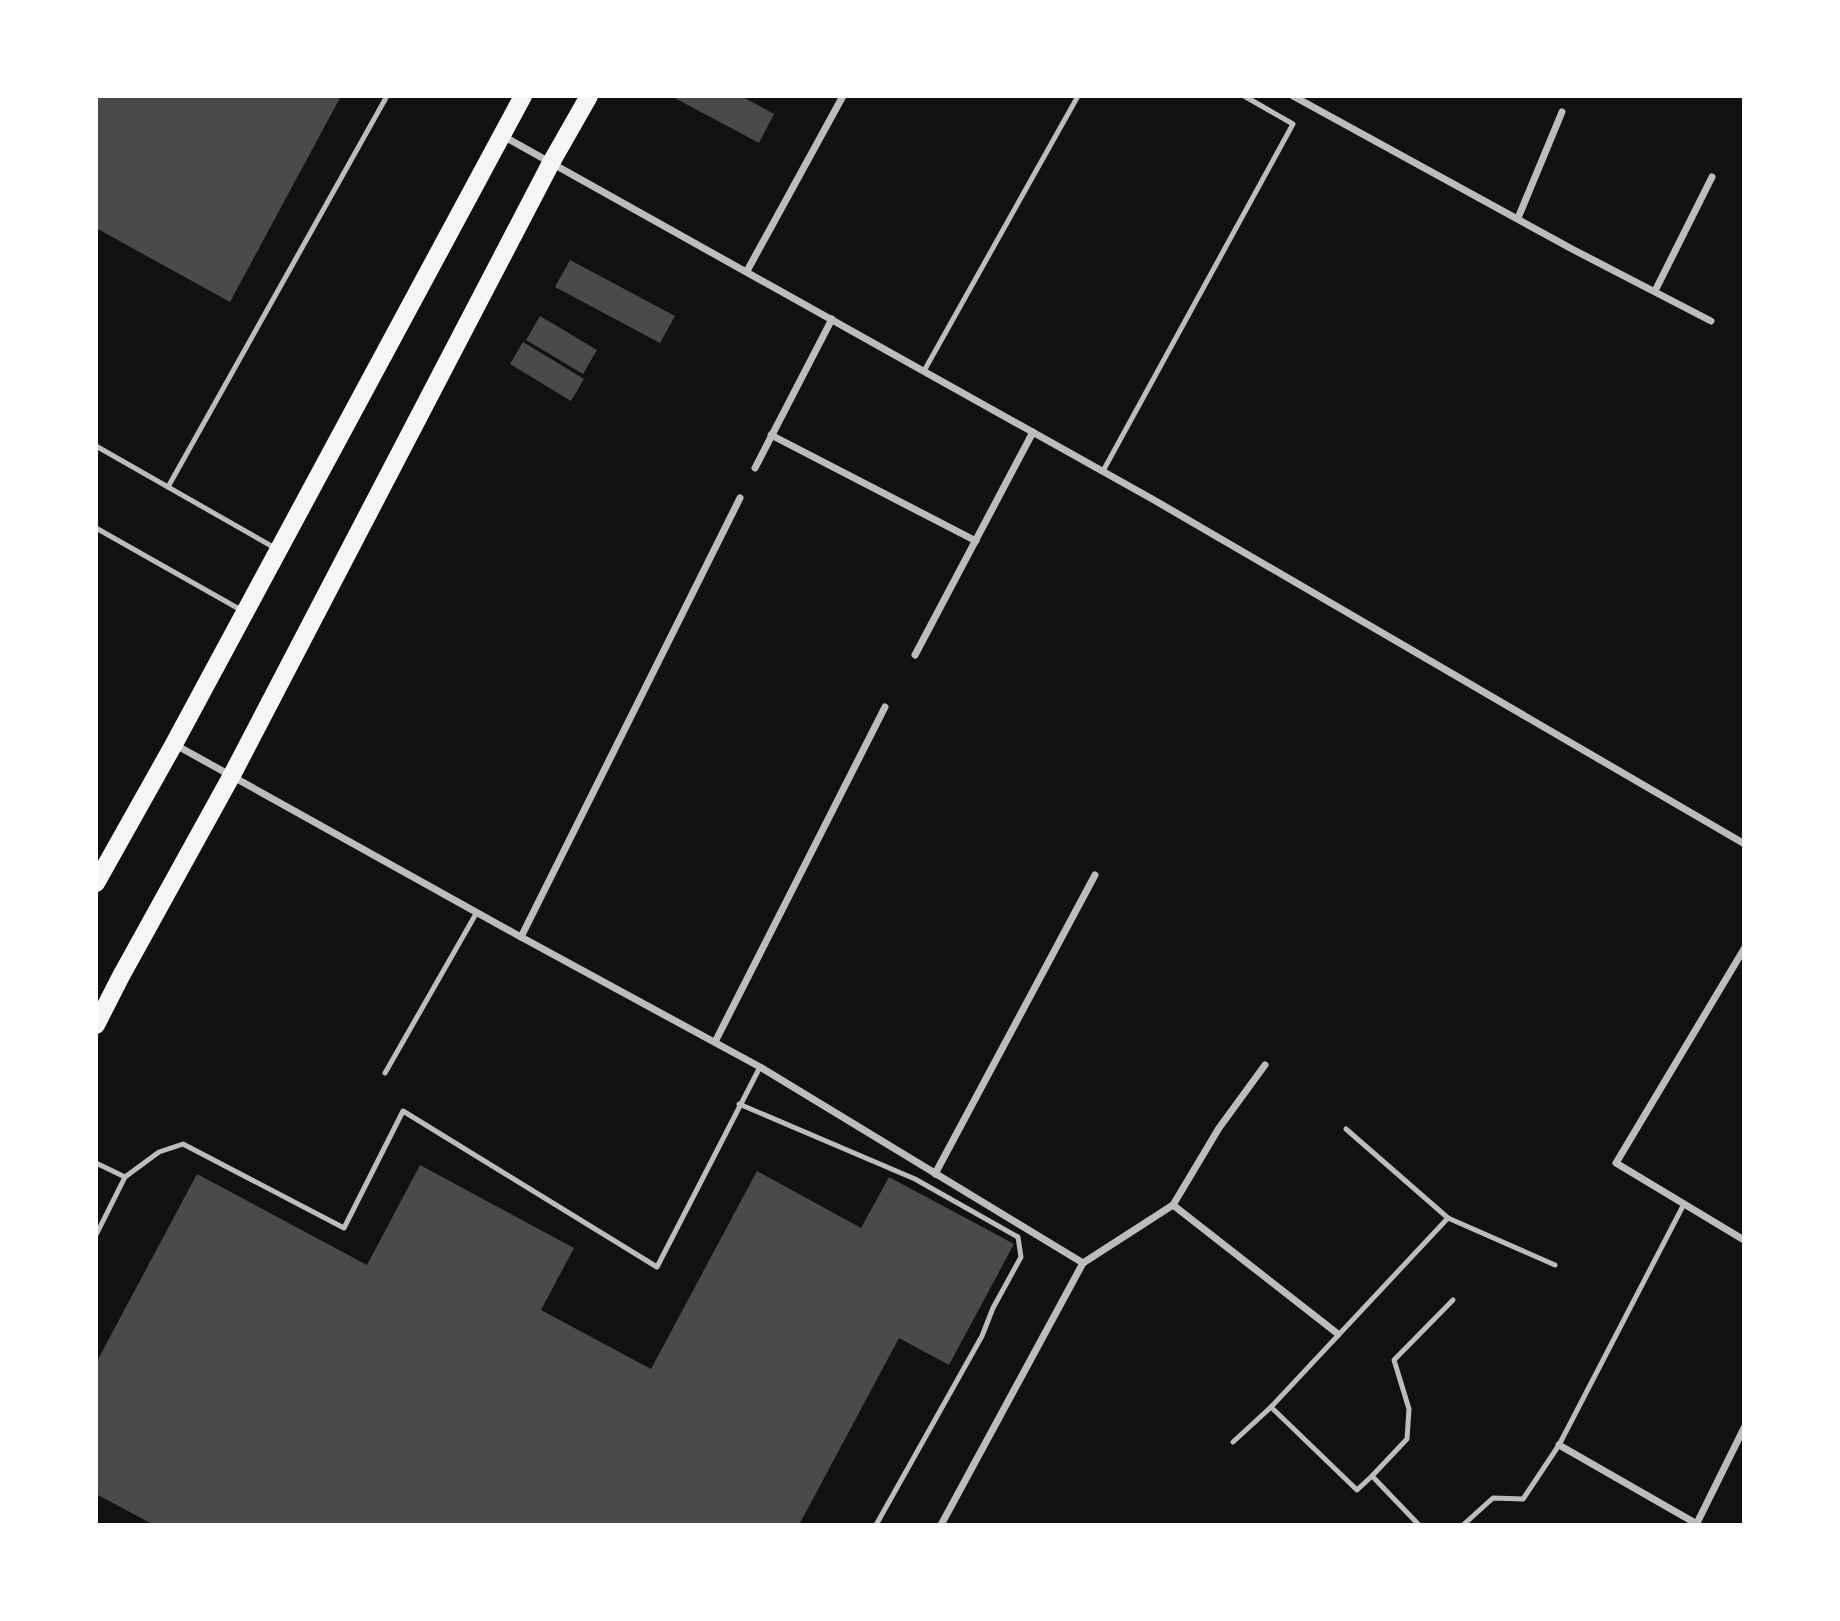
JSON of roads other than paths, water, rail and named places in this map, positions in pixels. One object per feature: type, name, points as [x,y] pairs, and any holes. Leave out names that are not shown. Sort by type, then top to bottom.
[{"type":"main road","points":[[96,883],[174,744],[523,96]]},
{"type":"main road","points":[[96,1025],[232,775],[552,161],[589,96]]},
{"type":"street","points":[[747,271],[842,96]]},
{"type":"street","points":[[1293,96],[1711,321]]},
{"type":"street","points":[[1518,218],[1562,112]]},
{"type":"street","points":[[502,135],[1103,471],[1743,844]]},
{"type":"street","points":[[1655,291],[1712,177]]},
{"type":"street","points":[[755,468],[832,319]]},
{"type":"street","points":[[915,654],[1033,432]]},
{"type":"street","points":[[771,435],[976,541]]},
{"type":"street","points":[[521,937],[740,498]]},
{"type":"street","points":[[715,1042],[885,707]]},
{"type":"street","points":[[174,744],[760,1067],[1083,1263]]},
{"type":"street","points":[[935,1174],[1095,875]]},
{"type":"street","points":[[1744,949],[1616,1163],[1742,1238],[1744,1229]]},
{"type":"street","points":[[941,1525],[1083,1263],[1173,1205],[1219,1128],[1265,1065]]},
{"type":"street","points":[[1173,1205],[1338,1334]]},
{"type":"street","points":[[1559,1445],[1697,1524],[1744,1429]]},
{"type":"lane","points":[[168,487],[387,96]]},
{"type":"lane","points":[[924,371],[1078,96]]},
{"type":"lane","points":[[1103,471],[1293,124],[1244,96]]},
{"type":"lane","points":[[96,446],[278,549]]},
{"type":"lane","points":[[96,528],[244,611]]},
{"type":"lane","points":[[385,1073],[477,912]]},
{"type":"lane","points":[[96,1235],[125,1177],[159,1152],[183,1144],[344,1228],[403,1111],[657,1268],[760,1067]]},
{"type":"lane","points":[[739,1104],[915,1179],[1018,1237],[1021,1257],[993,1308],[982,1336],[876,1525]]},
{"type":"lane","points":[[1346,1129],[1448,1218],[1555,1265]]},
{"type":"lane","points":[[96,1163],[125,1177]]},
{"type":"lane","points":[[1463,1525],[1493,1498],[1523,1499],[1559,1445],[1685,1204]]},
{"type":"lane","points":[[1233,1442],[1271,1407],[1448,1218]]},
{"type":"lane","points":[[1271,1407],[1357,1490],[1407,1439],[1409,1409],[1394,1360],[1453,1300]]},
{"type":"lane","points":[[1372,1476],[1419,1525]]}]
